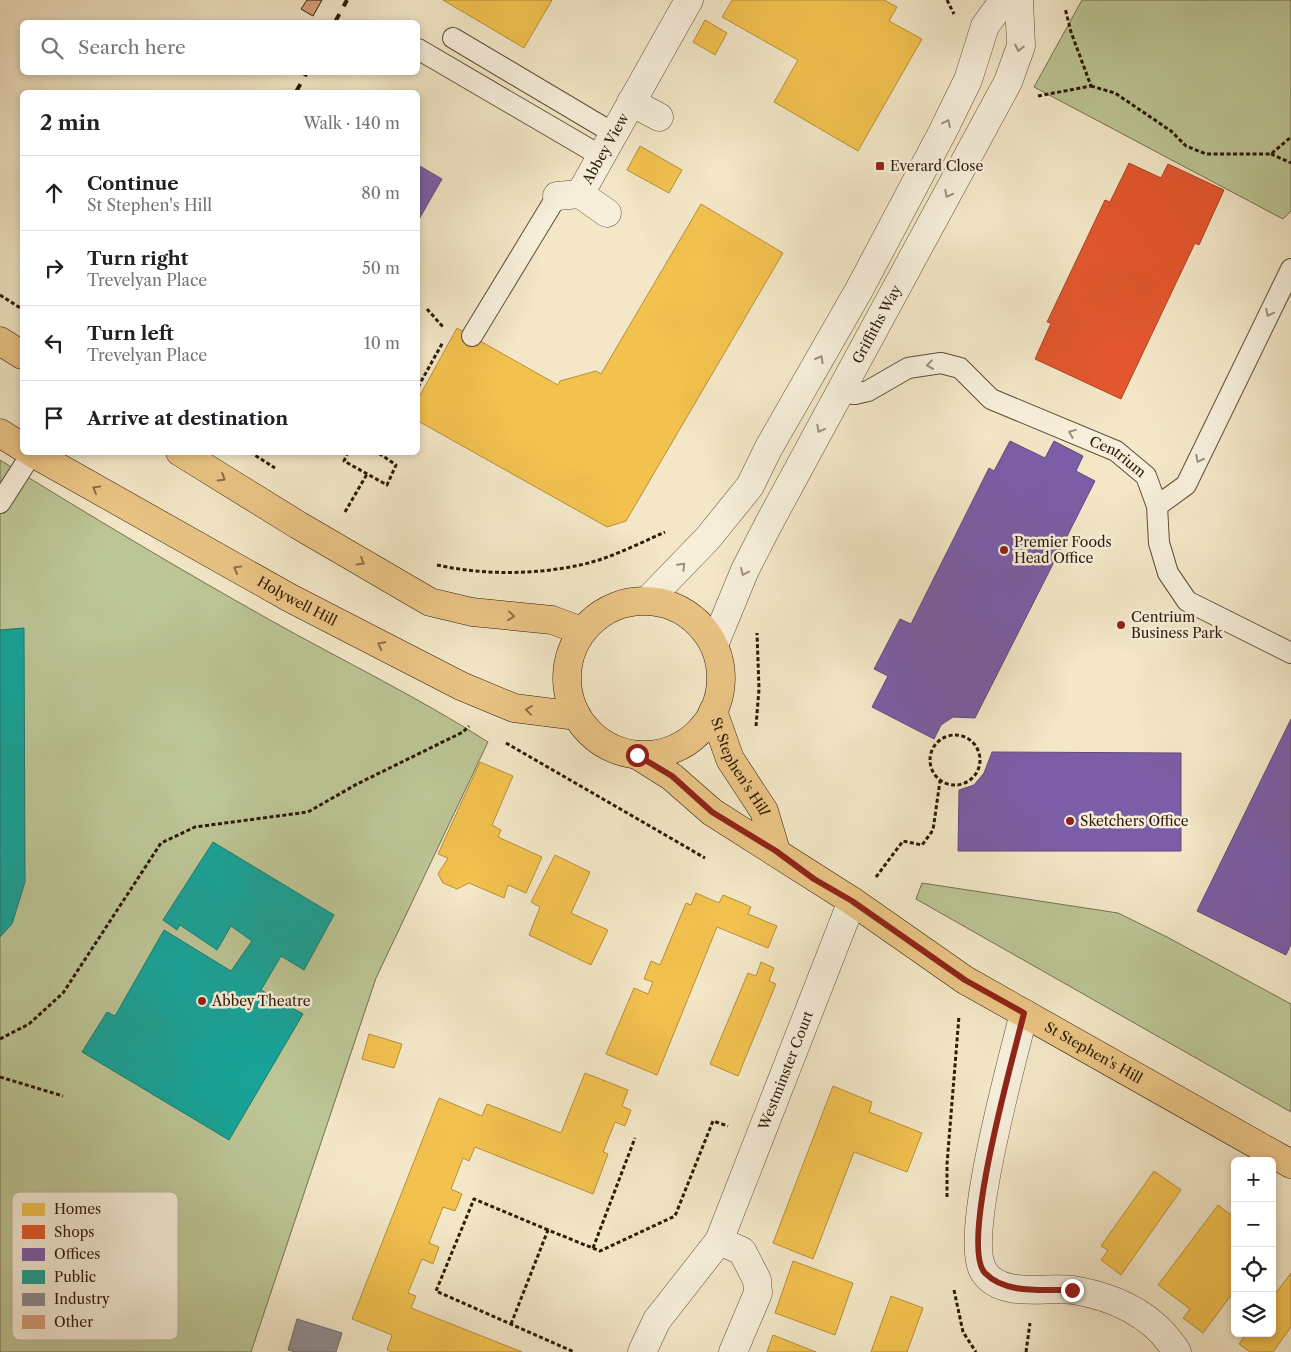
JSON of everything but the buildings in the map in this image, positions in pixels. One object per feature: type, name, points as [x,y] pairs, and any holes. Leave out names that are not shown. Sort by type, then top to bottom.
[{"type":"main road","points":[[0,341],[20,354]]},
{"type":"main road","points":[[0,433],[20,446]]},
{"type":"main road","name":"Holywell Hill","points":[[35,455],[290,598],[461,686],[514,708],[577,716]]},
{"type":"main road","points":[[185,455],[298,525],[430,602],[472,612],[552,620],[582,631]]},
{"type":"main road","points":[[648,600],[674,606],[688,615],[714,645],[721,685],[714,711],[701,729],[672,750],[637,755],[611,748],[598,740],[577,716],[568,691],[566,676],[572,649],[582,631],[608,609],[633,601],[648,600]]},
{"type":"main road","name":"St Stephen's Hill","points":[[714,711],[730,759],[764,811],[776,851]]},
{"type":"main road","name":"St Stephen's Hill","points":[[637,755],[672,776],[712,812],[776,851],[814,879],[852,901],[965,980],[1291,1164]]},
{"type":"street","name":"Abbey View","points":[[607,213],[568,195],[607,144],[689,0]]},
{"type":"street","points":[[648,600],[708,538],[750,486],[768,449],[859,290],[942,133],[968,80],[985,26],[1004,0]]},
{"type":"street","name":"Griffiths Way","points":[[714,645],[745,570],[839,392],[889,304],[1008,82],[1021,46],[1019,0]]},
{"type":"street","name":"Abbey View","points":[[631,102],[658,117]]},
{"type":"street","name":"Westminster Court","points":[[642,1352],[658,1320],[719,1241],[852,901]]},
{"type":"street","points":[[1024,1013],[982,1190],[978,1224],[978,1248],[983,1272],[997,1284],[1014,1288],[1072,1290],[1107,1298],[1138,1312],[1160,1329],[1177,1352]]},
{"type":"street","points":[[719,1241],[742,1251],[757,1280],[758,1293],[733,1352]]},
{"type":"lane","points":[[453,38],[607,144]]},
{"type":"lane","points":[[420,50],[607,144]]},
{"type":"lane","points":[[472,336],[568,195]]},
{"type":"lane","points":[[1157,506],[1186,485],[1291,269]]},
{"type":"lane","name":"Centrium","points":[[839,392],[855,394],[868,391],[908,368],[941,363],[960,368],[991,399],[1116,451],[1146,476],[1157,506],[1160,543],[1168,573],[1187,601],[1291,653]]},
{"type":"lane","points":[[0,503],[30,455]]},
{"type":"path","points":[[947,0],[954,15],[955,24]]},
{"type":"path","points":[[1065,8],[1071,32],[1091,86]]},
{"type":"path","points":[[1031,98],[1056,91],[1091,86],[1115,93],[1140,108],[1192,149],[1206,154],[1271,154],[1291,163]]},
{"type":"path","points":[[1271,154],[1291,137]]},
{"type":"path","points":[[0,295],[20,308]]},
{"type":"path","points":[[427,309],[448,333]]},
{"type":"path","points":[[420,383],[444,341]]},
{"type":"path","points":[[255,455],[282,472]]},
{"type":"path","points":[[347,455],[344,461],[386,485],[396,465],[382,455]]},
{"type":"path","points":[[345,512],[367,474]]},
{"type":"path","points":[[337,507],[353,517]]},
{"type":"path","points":[[432,564],[466,571],[531,572],[581,565],[630,548],[673,529]]},
{"type":"path","points":[[756,729],[759,689],[757,624]]},
{"type":"path","points":[[0,1039],[29,1024],[62,993],[162,843],[195,827],[308,812],[357,784],[462,732],[471,723]]},
{"type":"path","points":[[852,901],[884,869],[903,841],[922,845],[932,830],[940,781],[931,768],[930,756],[935,744],[948,735],[955,734],[968,738],[979,752],[979,765],[976,773],[971,780],[960,784],[952,785],[940,781]]},
{"type":"path","points":[[503,741],[706,858]]},
{"type":"path","points":[[947,1202],[947,1164],[956,1053],[965,980]]},
{"type":"path","points":[[0,1077],[63,1096]]},
{"type":"path","points":[[574,1352],[436,1291],[474,1199],[600,1251],[675,1216],[713,1121],[760,1138]]},
{"type":"path","points":[[593,1248],[635,1138]]},
{"type":"path","points":[[511,1324],[548,1230]]},
{"type":"path","points":[[953,1285],[963,1332],[976,1352]]},
{"type":"green space","points":[[1082,0],[1291,0],[1291,211],[1283,219],[1034,87]]},
{"type":"green space","points":[[0,460],[202,581],[297,635],[408,694],[488,742],[376,978],[251,1352],[0,1352]]},
{"type":"green space","points":[[922,883],[1118,913],[1167,937],[1291,1004],[1291,1112],[916,899]]},
{"type":"railway","points":[[336,20],[347,0]]},
{"type":"railway","points":[[297,90],[305,75]]},
{"type":"place","name":"Everard Close","points":[[880,166]]},
{"type":"place","name":"Premier Foods Head Office","points":[[1004,550]]},
{"type":"place","name":"Centrium Business Park","points":[[1121,625]]},
{"type":"place","name":"Sketchers Office","points":[[1070,821]]},
{"type":"place","name":"Abbey Theatre","points":[[202,1001]]},
{"type":"route","points":[[637,755],[672,776],[712,812],[776,851],[814,879],[852,901],[965,980],[1024,1013],[982,1190],[978,1224],[978,1248],[983,1272],[997,1284],[1014,1288],[1072,1290]]}]
